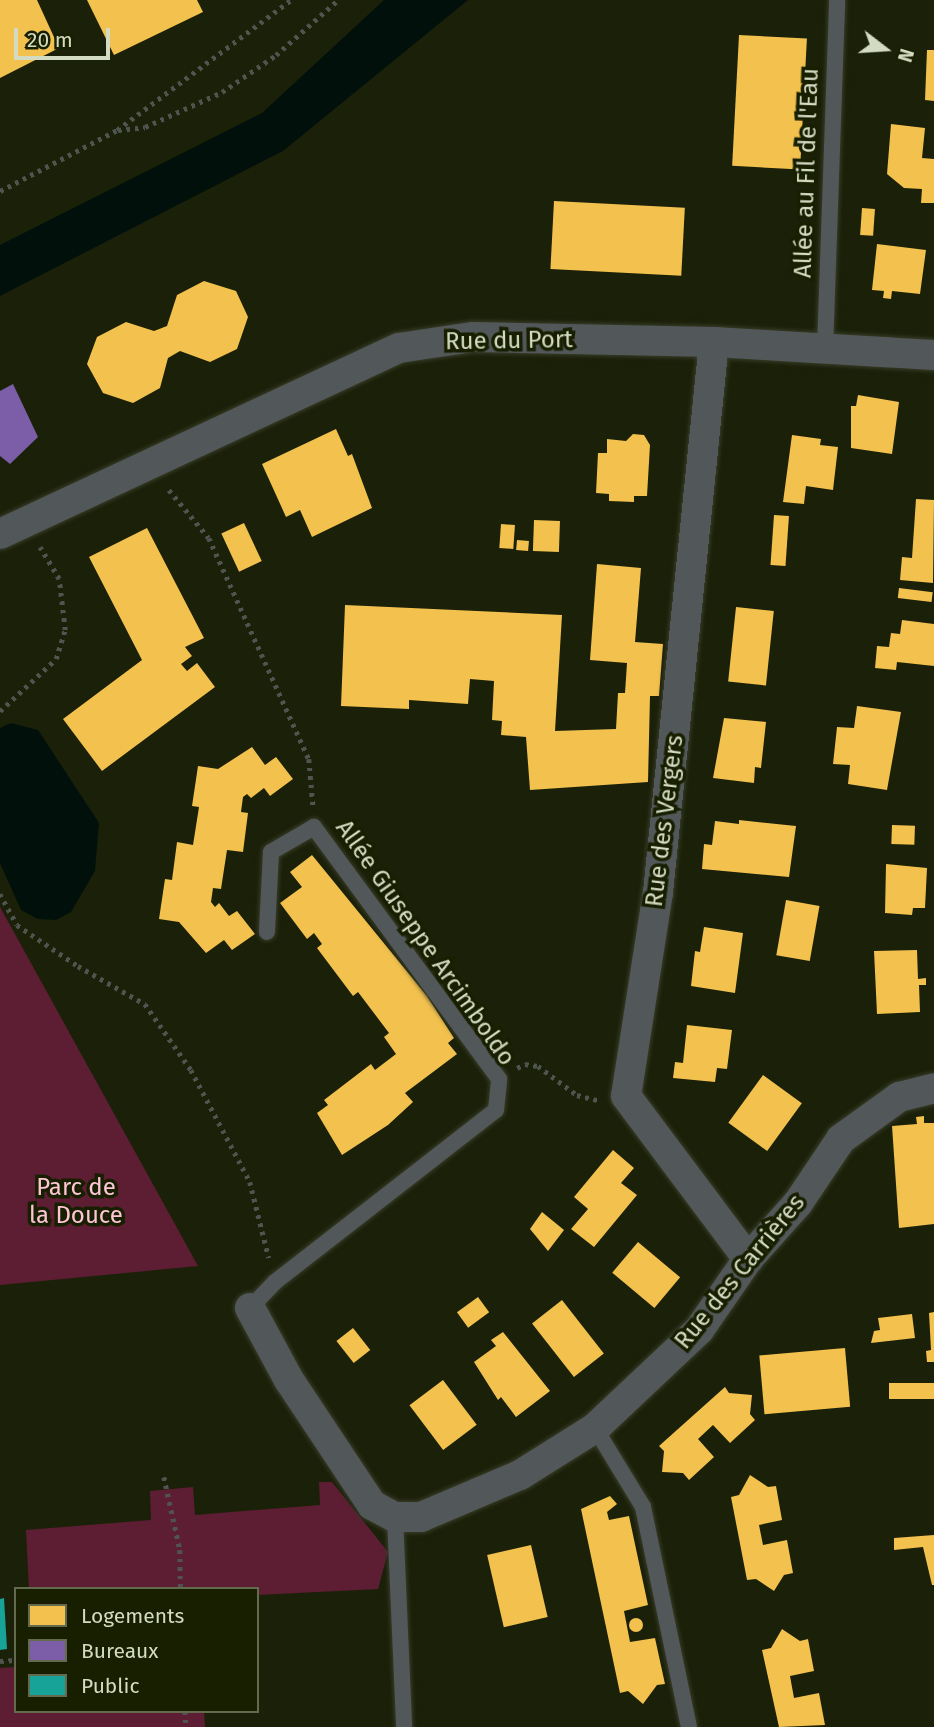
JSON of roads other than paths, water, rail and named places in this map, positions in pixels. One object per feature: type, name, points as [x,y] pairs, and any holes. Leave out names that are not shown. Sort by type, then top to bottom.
[{"type":"street","name":"Rue du Port","points":[[12,528],[399,348],[473,337],[715,342],[934,355]]},
{"type":"street","name":"Rue des Vergers","points":[[715,342],[659,879],[626,1096],[748,1259]]},
{"type":"street","name":"Rue des Carrières","points":[[395,1517],[421,1517],[457,1505],[520,1475],[595,1428],[699,1330],[748,1259],[799,1203],[841,1139],[899,1097],[934,1088]]},
{"type":"street","points":[[250,1308],[342,1465],[372,1505],[395,1517]]},
{"type":"lane","name":"Allée au Fil de l'Eau","points":[[825,349],[837,0]]},
{"type":"lane","name":"Allée Giuseppe Arcimboldo","points":[[250,1308],[275,1282],[496,1110],[499,1079],[314,827],[271,852],[267,932]]},
{"type":"lane","points":[[595,1428],[643,1507],[689,1727]]},
{"type":"lane","points":[[395,1517],[404,1727]]},
{"type":"park label","name":"Parc de la Douce","points":[[76,1202]]}]
